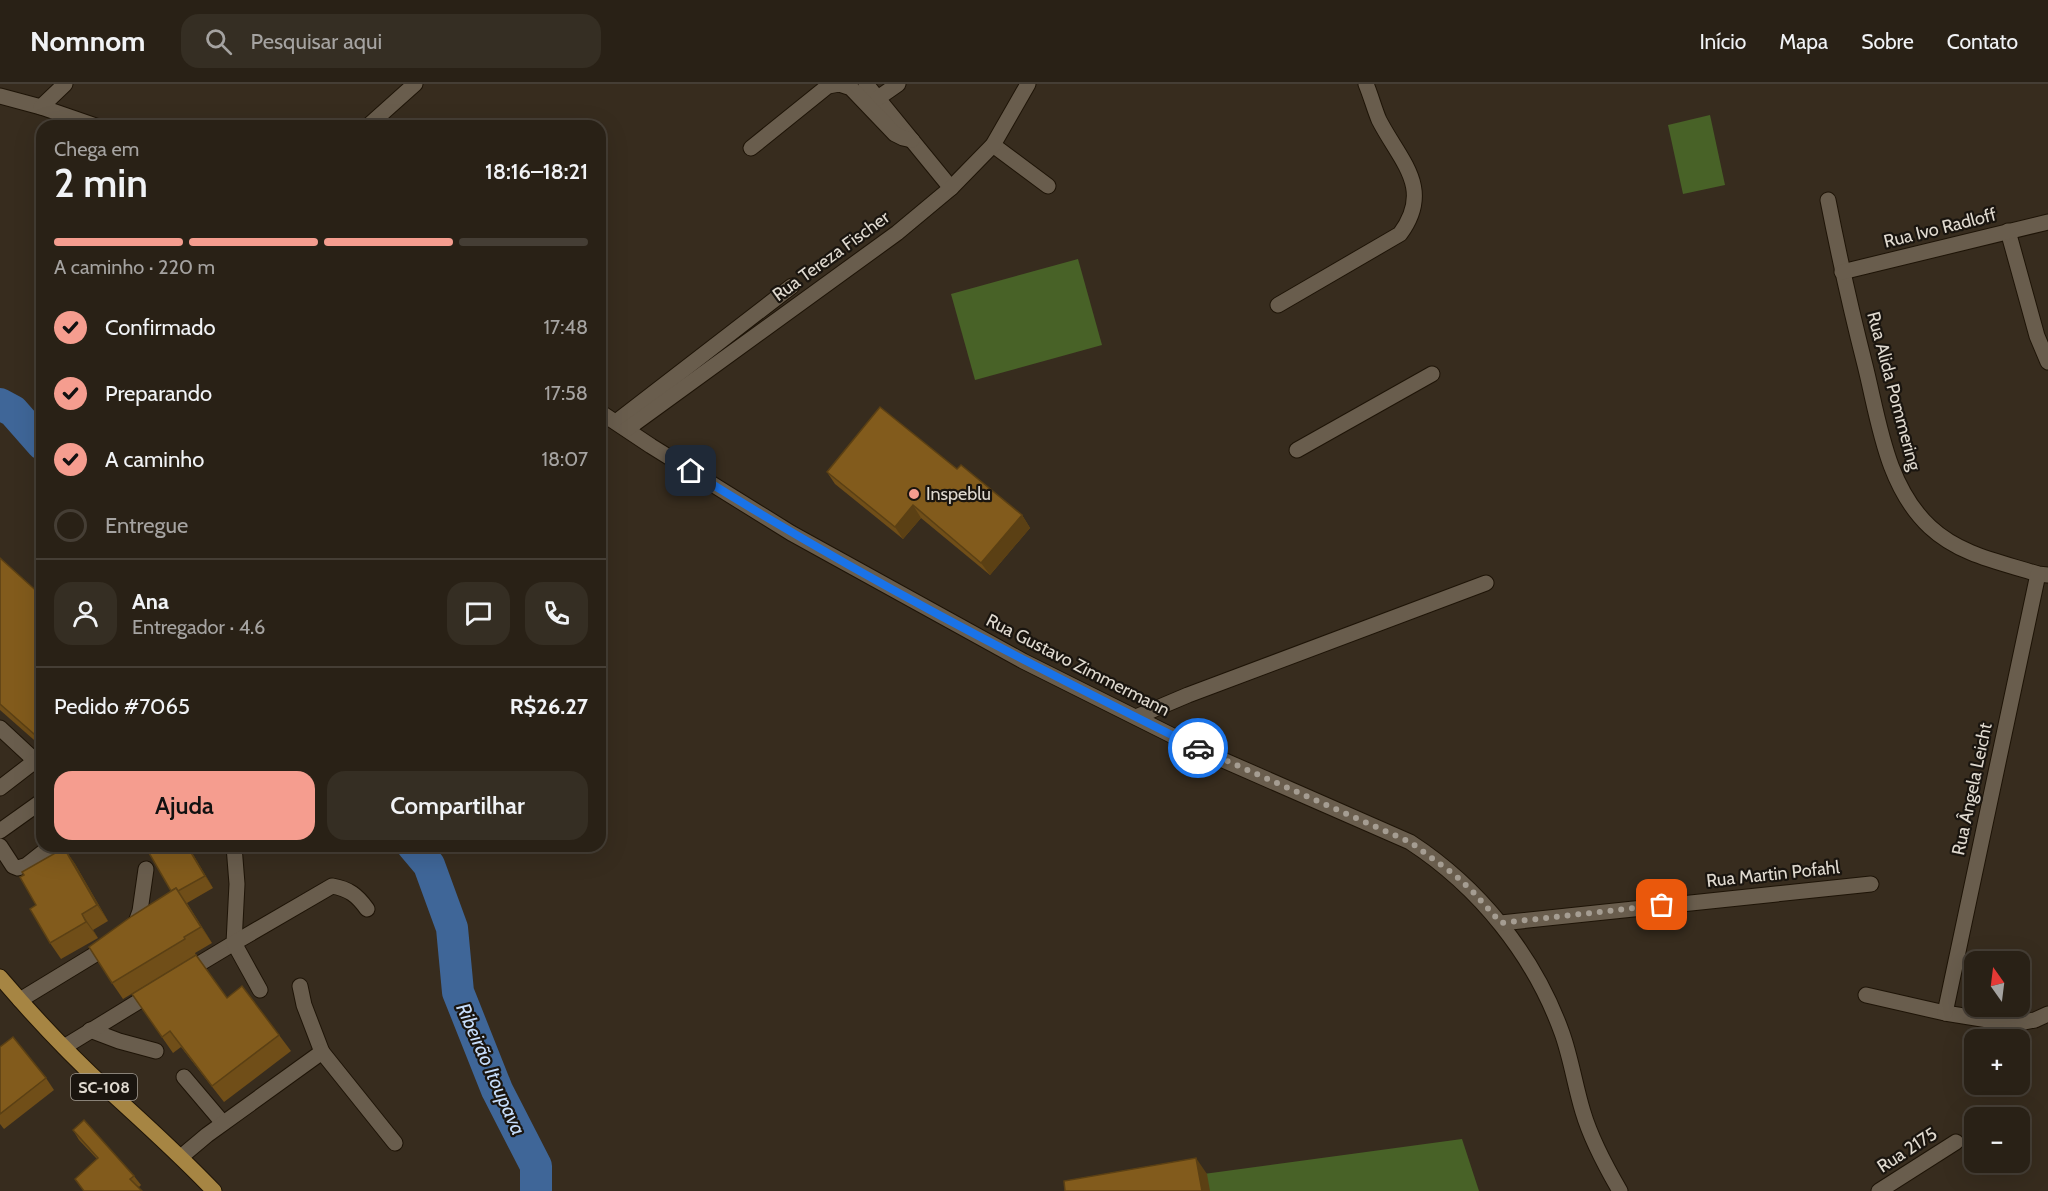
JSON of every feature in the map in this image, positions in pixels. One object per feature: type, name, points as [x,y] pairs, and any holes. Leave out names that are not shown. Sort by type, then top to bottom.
[{"type":"main road","name":"SC-108","points":[[0,978],[64,1047],[182,1156],[214,1191]]},
{"type":"street","points":[[41,107],[65,84]]},
{"type":"street","points":[[375,120],[415,84]]},
{"type":"street","points":[[751,148],[828,86],[839,84],[851,88],[895,134],[912,140]]},
{"type":"street","points":[[866,84],[951,188]]},
{"type":"street","points":[[878,99],[898,84]]},
{"type":"street","name":"Rua Tereza Fischer","points":[[621,426],[897,233],[951,188],[993,145],[1028,84]]},
{"type":"street","points":[[1278,305],[1400,234],[1410,221],[1416,192],[1412,174],[1378,118],[1366,84]]},
{"type":"street","points":[[0,96],[79,120]]},
{"type":"street","points":[[993,145],[1048,186]]},
{"type":"street","name":"Rua Alida Pommering","points":[[1828,200],[1842,272],[1890,464],[1910,506],[1932,528],[1965,552],[2043,574]]},
{"type":"street","name":"Rua Ivo Radloff","points":[[1842,272],[2048,222]]},
{"type":"street","points":[[2008,231],[2037,336],[2048,362]]},
{"type":"street","points":[[621,426],[792,286]]},
{"type":"street","points":[[1297,450],[1432,375]]},
{"type":"street","name":"Rua Gustavo Zimmermann","points":[[606,416],[791,533],[1023,661],[1207,753],[1410,842],[1455,875],[1501,923],[1540,985],[1562,1033],[1584,1114],[1608,1172],[1620,1191]]},
{"type":"street","name":"Rua Ângela Leicht","points":[[1945,1013],[2043,574]]},
{"type":"street","points":[[1136,717],[1486,583]]},
{"type":"street","points":[[2,734],[36,762]]},
{"type":"street","points":[[0,788],[36,765]]},
{"type":"street","points":[[0,831],[36,805]]},
{"type":"street","points":[[0,846],[13,866],[18,868],[27,865],[43,852]]},
{"type":"street","points":[[234,852],[237,884],[234,943],[260,990]]},
{"type":"street","points":[[20,1000],[134,928],[140,911],[146,869]]},
{"type":"street","name":"Rua Martin Pofahl","points":[[1501,923],[1871,884]]},
{"type":"street","points":[[64,1047],[332,886],[346,888],[358,896],[368,909]]},
{"type":"street","points":[[300,986],[304,1005],[322,1052],[395,1143]]},
{"type":"street","points":[[1866,995],[1945,1013],[2013,1024],[2035,1020],[2048,1014]]},
{"type":"street","points":[[90,1030],[156,1051]]},
{"type":"street","points":[[182,1156],[223,1123],[322,1052]]},
{"type":"street","points":[[184,1077],[223,1123]]},
{"type":"street","name":"Rua 2175","points":[[1879,1191],[1956,1142]]},
{"type":"green space","points":[[1710,115],[1725,185],[1683,194],[1668,125]]},
{"type":"green space","points":[[1078,259],[1102,345],[975,380],[951,294]]},
{"type":"green space","points":[[1462,1139],[1479,1191],[1078,1191]]},
{"type":"building","points":[[880,407],[957,469],[961,465],[1022,515],[981,563],[913,505],[895,527],[827,472]]},
{"type":"building","points":[[0,558],[36,591],[36,736],[0,704]]},
{"type":"building","points":[[57,852],[66,852],[97,905],[82,914],[86,922],[50,943],[30,909],[36,905],[20,877],[24,875],[22,872]]},
{"type":"building","points":[[148,852],[191,852],[205,876],[178,891],[176,888],[171,891]]},
{"type":"building","points":[[176,888],[201,927],[112,983],[89,947]]},
{"type":"building","points":[[196,955],[227,998],[242,986],[279,1035],[212,1086],[170,1031],[162,1037],[132,994]]},
{"type":"building","points":[[13,1037],[46,1078],[0,1114],[0,1047]]},
{"type":"building","points":[[84,1120],[134,1176],[130,1179],[142,1191],[84,1191],[75,1179],[98,1158],[73,1130]]},
{"type":"building","points":[[1196,1158],[1202,1191],[1065,1191],[1064,1181]]},
{"type":"waterway","name":"Ribeirão Itoupava","points":[[0,404],[13,411],[36,437]]},
{"type":"waterway","name":"Ribeirão Itoupava","points":[[418,852],[429,865],[452,928],[458,992],[497,1090],[536,1166],[536,1191]]},
{"type":"way so far","points":[[1198,748],[1410,842],[1455,875],[1501,923],[1662,905]]},
{"type":"place","name":"Inspeblu","points":[[914,494]]},
{"type":"route","points":[[691,471],[791,533],[1007,652],[1198,748]]}]
